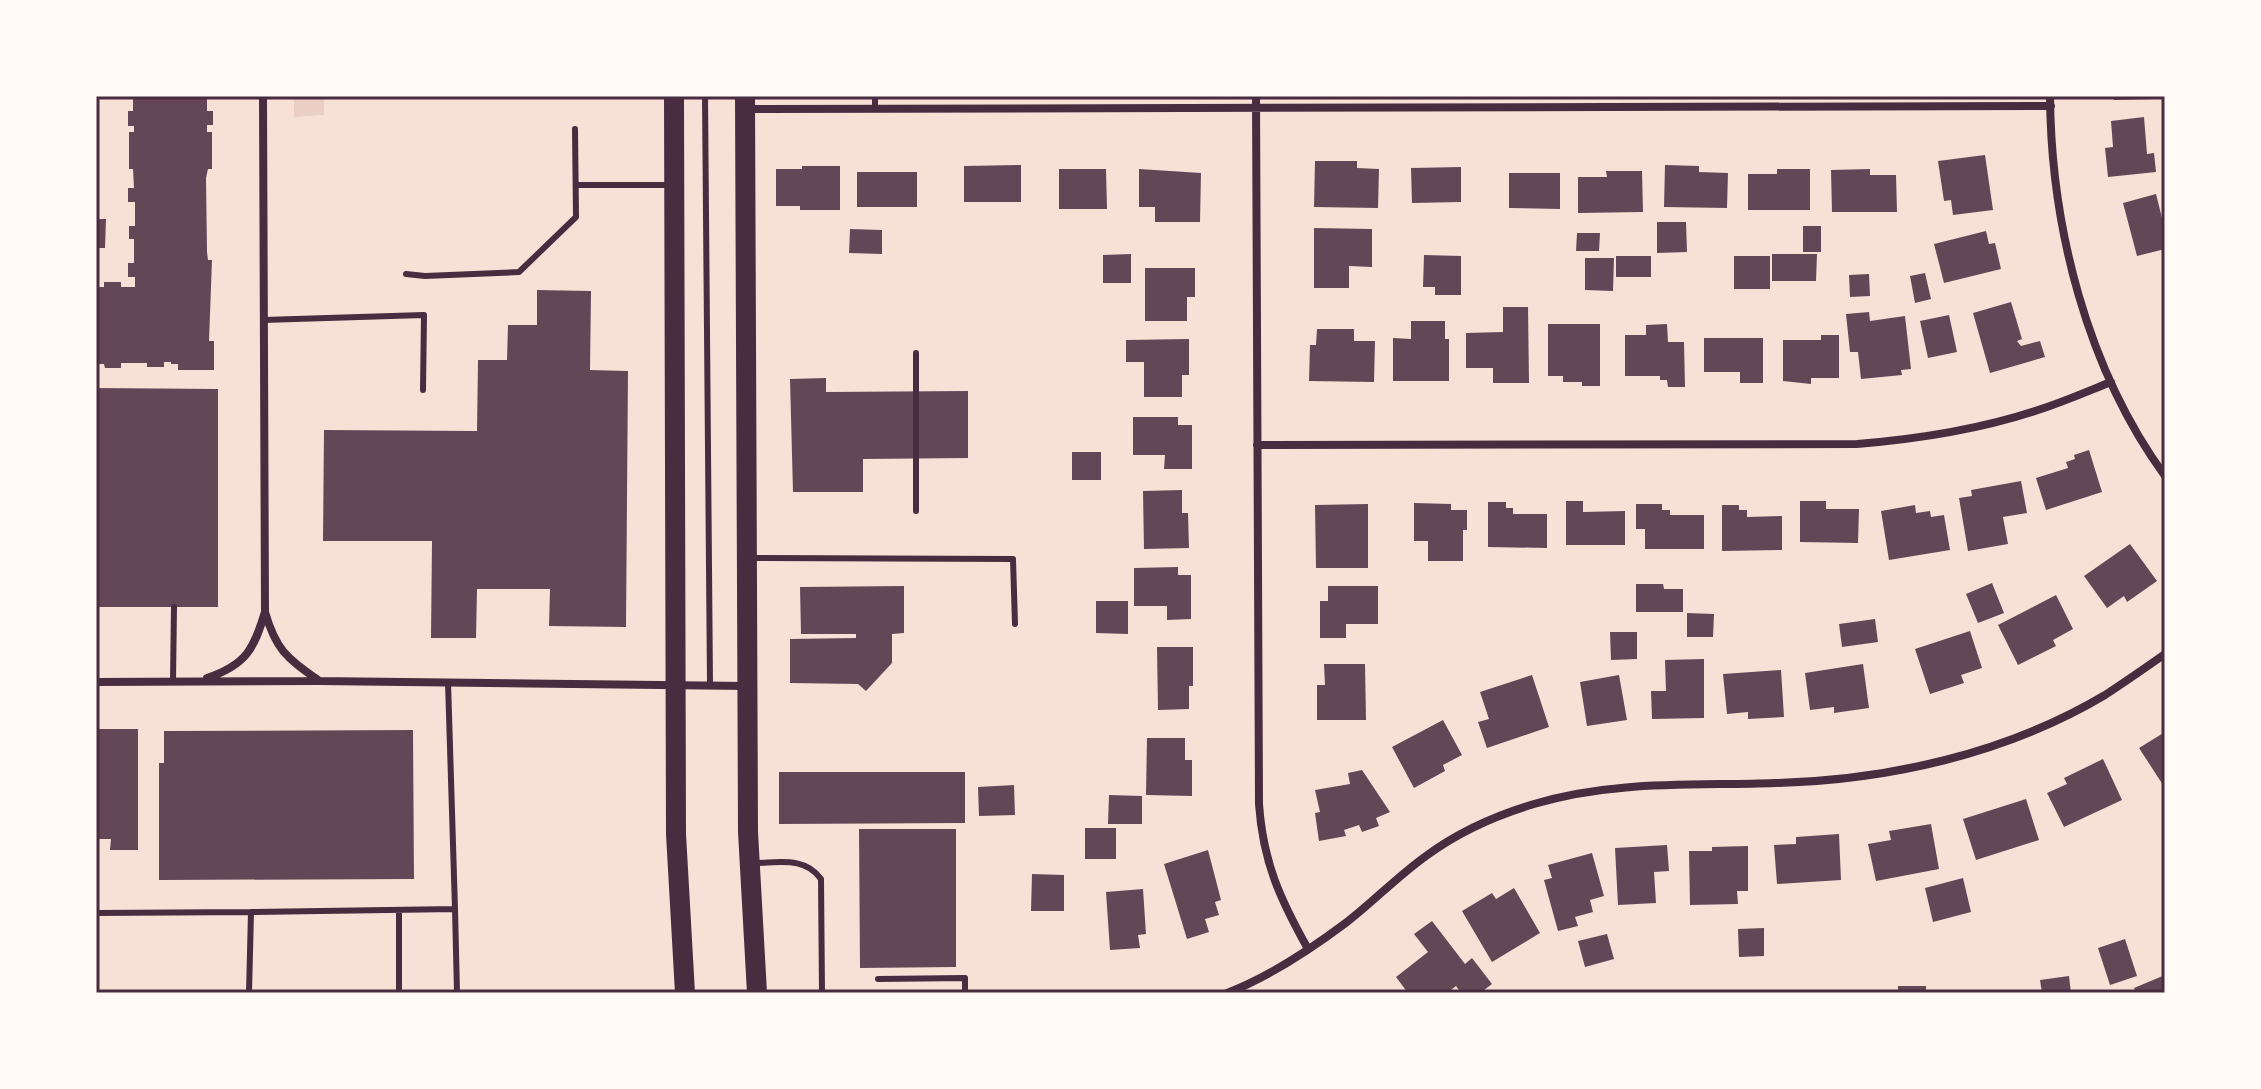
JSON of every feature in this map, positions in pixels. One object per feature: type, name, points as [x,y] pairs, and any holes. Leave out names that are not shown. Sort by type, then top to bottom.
[{"type":"main road","points":[[674,96],[676,834],[685,993]]},
{"type":"main road","points":[[746,103],[749,863],[757,993]]},
{"type":"street","points":[[263,96],[265,612],[274,641],[292,661],[318,681]]},
{"type":"street","points":[[1256,96],[1261,832],[1276,887],[1308,949]]},
{"type":"street","points":[[746,103],[875,109],[2050,101],[2058,196],[2090,330],[2132,424],[2165,476]]},
{"type":"street","points":[[1257,445],[1857,444],[1945,434],[1991,423],[2037,411],[2111,382]]},
{"type":"street","points":[[199,681],[225,672],[242,661],[256,641],[265,612]]},
{"type":"street","points":[[1227,993],[1308,949],[1346,922],[1426,855],[1478,825],[1532,804],[1579,792],[1624,786],[1821,781],[1916,767],[2001,742],[2043,725],[2104,695],[2165,654]]},
{"type":"street","points":[[96,682],[747,686]]},
{"type":"lane","points":[[705,96],[710,685]]},
{"type":"lane","points":[[875,96],[875,109]]},
{"type":"lane","points":[[406,274],[519,272],[576,217],[575,129]]},
{"type":"lane","points":[[577,185],[674,185]]},
{"type":"lane","points":[[263,320],[424,315],[423,390]]},
{"type":"lane","points":[[916,353],[916,511]]},
{"type":"lane","points":[[747,558],[1013,559],[1015,624]]},
{"type":"lane","points":[[173,681],[174,607]]},
{"type":"lane","points":[[448,682],[457,993]]},
{"type":"lane","points":[[749,863],[804,863],[814,869],[821,879],[822,993]]},
{"type":"lane","points":[[96,913],[455,909]]},
{"type":"lane","points":[[399,910],[399,993]]},
{"type":"lane","points":[[249,993],[251,912]]},
{"type":"lane","points":[[878,979],[965,978],[965,993]]},
{"type":"shaded area","points":[[294,96],[324,96],[324,115],[294,117]]},
{"type":"building","points":[[133,96],[207,96],[207,111],[213,111],[213,125],[207,125],[207,132],[212,132],[212,169],[208,169],[206,178],[207,252],[208,260],[212,260],[209,341],[214,341],[214,370],[178,370],[178,364],[171,362],[164,362],[164,367],[147,367],[147,363],[121,363],[121,368],[105,368],[104,364],[96,364],[96,287],[104,287],[104,282],[121,282],[121,287],[135,287],[135,277],[128,277],[128,263],[134,263],[134,239],[129,239],[129,226],[135,226],[135,202],[128,202],[128,188],[134,188],[133,169],[129,169],[129,132],[134,132],[134,126],[128,126],[128,111],[133,111]]},
{"type":"building","points":[[2114,96],[2154,96],[2154,99],[2114,100]]},
{"type":"building","points":[[2144,117],[2147,154],[2154,153],[2156,172],[2108,177],[2105,148],[2113,147],[2111,121]]},
{"type":"building","points":[[1985,155],[1993,210],[1953,215],[1951,200],[1944,201],[1938,161]]},
{"type":"building","points":[[1315,161],[1357,161],[1357,168],[1379,169],[1378,208],[1314,207]]},
{"type":"building","points":[[1021,165],[1021,202],[964,202],[964,166]]},
{"type":"building","points":[[1665,165],[1699,166],[1699,172],[1728,173],[1727,208],[1664,207]]},
{"type":"building","points":[[802,166],[840,166],[840,210],[800,210],[800,206],[776,206],[776,169],[802,169]]},
{"type":"building","points":[[1461,167],[1461,202],[1412,203],[1411,168]]},
{"type":"building","points":[[1059,169],[1106,169],[1107,209],[1059,209]]},
{"type":"building","points":[[1139,169],[1201,173],[1200,222],[1155,222],[1155,207],[1139,207]]},
{"type":"building","points":[[1777,169],[1810,169],[1810,210],[1748,210],[1748,174],[1777,174]]},
{"type":"building","points":[[1870,169],[1870,175],[1896,175],[1897,212],[1832,212],[1831,170]]},
{"type":"building","points":[[1606,171],[1642,171],[1643,212],[1578,213],[1578,177],[1607,177]]},
{"type":"building","points":[[857,172],[917,172],[917,207],[857,207]]},
{"type":"building","points":[[1509,173],[1560,173],[1560,209],[1509,208]]},
{"type":"building","points":[[2156,194],[2165,230],[2165,249],[2137,256],[2123,203]]},
{"type":"building","points":[[96,219],[106,219],[105,248],[96,248]]},
{"type":"building","points":[[1657,222],[1686,222],[1687,252],[1657,253]]},
{"type":"building","points":[[1803,226],[1821,226],[1821,252],[1803,252]]},
{"type":"building","points":[[1314,228],[1372,229],[1372,267],[1349,266],[1349,288],[1314,288]]},
{"type":"building","points":[[850,229],[882,230],[882,254],[849,253]]},
{"type":"building","points":[[1986,231],[1989,244],[1995,243],[2001,269],[1944,283],[1934,244]]},
{"type":"building","points":[[1577,233],[1600,233],[1599,251],[1576,251]]},
{"type":"building","points":[[1131,254],[1131,283],[1103,283],[1103,255]]},
{"type":"building","points":[[1772,254],[1817,254],[1816,281],[1772,281]]},
{"type":"building","points":[[1424,255],[1461,256],[1461,295],[1435,295],[1435,287],[1423,287]]},
{"type":"building","points":[[1616,256],[1651,256],[1651,277],[1616,277]]},
{"type":"building","points":[[1734,256],[1770,256],[1770,289],[1734,289]]},
{"type":"building","points":[[1585,258],[1614,258],[1613,291],[1585,290]]},
{"type":"building","points":[[1145,268],[1195,268],[1195,297],[1187,297],[1187,321],[1145,321]]},
{"type":"building","points":[[1925,273],[1931,299],[1915,303],[1910,276]]},
{"type":"building","points":[[1869,274],[1870,296],[1850,297],[1849,275]]},
{"type":"building","points":[[537,290],[591,291],[590,370],[628,371],[626,627],[549,626],[550,589],[477,589],[476,638],[431,638],[432,541],[323,541],[324,430],[477,431],[478,360],[507,360],[508,325],[537,325]]},
{"type":"building","points":[[2011,302],[2022,339],[2017,341],[2021,346],[2040,341],[2045,357],[1990,373],[1973,313]]},
{"type":"building","points":[[1503,307],[1528,307],[1529,383],[1493,383],[1493,368],[1466,368],[1466,333],[1503,332]]},
{"type":"building","points":[[1869,312],[1870,321],[1905,316],[1911,369],[1901,370],[1902,375],[1861,379],[1858,352],[1850,352],[1846,314]]},
{"type":"building","points":[[1949,315],[1957,352],[1928,358],[1920,321]]},
{"type":"building","points":[[1411,321],[1445,321],[1445,339],[1449,339],[1449,381],[1393,381],[1393,338],[1411,339]]},
{"type":"building","points":[[1548,324],[1600,324],[1600,386],[1582,386],[1582,382],[1563,382],[1563,376],[1548,376]]},
{"type":"building","points":[[1667,324],[1668,342],[1684,342],[1685,387],[1668,387],[1667,380],[1660,380],[1660,376],[1625,376],[1625,335],[1646,335],[1646,325]]},
{"type":"building","points":[[1317,329],[1354,329],[1354,341],[1375,341],[1374,382],[1309,381],[1310,345],[1316,345]]},
{"type":"building","points":[[1821,335],[1839,335],[1839,378],[1811,378],[1811,384],[1783,381],[1783,340],[1821,340]]},
{"type":"building","points":[[1704,338],[1763,338],[1763,383],[1740,383],[1740,372],[1704,372]]},
{"type":"building","points":[[1189,339],[1189,375],[1182,375],[1182,397],[1144,397],[1144,362],[1126,362],[1126,340]]},
{"type":"building","points":[[826,378],[826,392],[968,391],[968,458],[863,459],[863,492],[793,492],[790,379]]},
{"type":"building","points":[[96,388],[218,389],[218,607],[96,607]]},
{"type":"building","points":[[1133,417],[1178,417],[1178,425],[1192,425],[1192,469],[1164,469],[1165,455],[1133,455]]},
{"type":"building","points":[[2089,450],[2102,492],[2046,510],[2036,478],[2068,468],[2066,462],[2075,459],[2074,455]]},
{"type":"building","points":[[1072,452],[1101,452],[1101,480],[1072,480]]},
{"type":"building","points":[[2021,481],[2027,513],[2003,517],[2008,544],[1968,551],[1959,498],[1972,496],[1971,490]]},
{"type":"building","points":[[1182,490],[1182,513],[1188,513],[1189,548],[1144,549],[1143,491]]},
{"type":"building","points":[[1566,501],[1583,501],[1583,512],[1625,511],[1625,545],[1566,545]]},
{"type":"building","points":[[1800,501],[1826,501],[1826,509],[1859,509],[1858,543],[1800,542]]},
{"type":"building","points":[[1488,502],[1506,502],[1506,508],[1513,508],[1513,514],[1547,514],[1547,548],[1488,547]]},
{"type":"building","points":[[1414,503],[1451,504],[1451,510],[1467,510],[1467,530],[1463,530],[1463,561],[1428,561],[1428,541],[1414,541]]},
{"type":"building","points":[[1368,504],[1368,568],[1316,568],[1315,505]]},
{"type":"building","points":[[1636,504],[1662,504],[1662,510],[1670,510],[1670,515],[1704,515],[1704,549],[1645,549],[1645,529],[1636,529]]},
{"type":"building","points":[[1722,505],[1739,505],[1739,510],[1747,510],[1747,517],[1782,516],[1782,550],[1722,551]]},
{"type":"building","points":[[1915,505],[1916,513],[1930,511],[1931,517],[1944,515],[1950,550],[1889,560],[1881,511]]},
{"type":"building","points":[[2130,544],[2157,581],[2127,602],[2124,596],[2107,608],[2084,576]]},
{"type":"building","points":[[1178,567],[1178,575],[1191,575],[1191,619],[1167,620],[1167,606],[1134,606],[1134,568]]},
{"type":"building","points":[[1992,583],[2004,613],[1978,623],[1966,594]]},
{"type":"building","points":[[1636,584],[1663,584],[1664,589],[1683,589],[1683,612],[1636,612]]},
{"type":"building","points":[[904,586],[904,633],[892,634],[892,663],[866,691],[858,684],[790,683],[790,639],[856,638],[856,634],[801,634],[800,587]]},
{"type":"building","points":[[1328,586],[1378,586],[1378,624],[1346,624],[1346,638],[1320,638],[1320,601],[1328,601]]},
{"type":"building","points":[[2056,595],[2073,629],[2053,640],[2056,646],[2018,665],[1998,625]]},
{"type":"building","points":[[1096,601],[1128,601],[1128,634],[1096,633]]},
{"type":"building","points":[[1687,613],[1714,614],[1713,637],[1687,637]]},
{"type":"building","points":[[1875,619],[1878,642],[1842,647],[1839,624]]},
{"type":"building","points":[[1970,631],[1982,668],[1961,675],[1964,683],[1930,694],[1915,649]]},
{"type":"building","points":[[1610,632],[1637,632],[1637,659],[1611,660]]},
{"type":"building","points":[[1157,647],[1193,647],[1193,686],[1189,686],[1189,709],[1158,710]]},
{"type":"building","points":[[1704,659],[1704,718],[1652,719],[1651,691],[1666,691],[1665,660]]},
{"type":"building","points":[[1324,664],[1365,664],[1366,720],[1317,720],[1317,685],[1325,685]]},
{"type":"building","points":[[1863,664],[1869,708],[1834,713],[1834,707],[1810,710],[1805,673]]},
{"type":"building","points":[[1781,670],[1784,717],[1748,719],[1748,712],[1727,714],[1723,674]]},
{"type":"building","points":[[1532,675],[1549,727],[1487,748],[1478,722],[1489,719],[1480,692]]},
{"type":"building","points":[[1619,675],[1627,720],[1587,726],[1580,682]]},
{"type":"building","points":[[1443,720],[1462,755],[1443,765],[1445,771],[1414,788],[1392,747]]},
{"type":"building","points":[[96,729],[138,729],[138,850],[110,850],[111,839],[96,839]]},
{"type":"building","points":[[413,730],[414,879],[159,880],[159,763],[164,763],[164,731]]},
{"type":"building","points":[[2165,732],[2165,788],[2139,748]]},
{"type":"building","points":[[1147,738],[1185,738],[1185,760],[1192,760],[1192,796],[1146,795]]},
{"type":"building","points":[[2103,759],[2122,800],[2064,827],[2047,793],[2067,784],[2064,778]]},
{"type":"building","points":[[1362,770],[1390,812],[1376,818],[1379,826],[1362,832],[1359,825],[1344,830],[1346,836],[1319,841],[1315,813],[1320,812],[1315,790],[1350,784],[1348,773]]},
{"type":"building","points":[[779,772],[965,772],[965,823],[779,824]]},
{"type":"building","points":[[1014,785],[1015,815],[979,816],[978,787]]},
{"type":"building","points":[[1109,795],[1142,796],[1142,824],[1108,824]]},
{"type":"building","points":[[2026,799],[2039,840],[1976,860],[1963,819]]},
{"type":"building","points":[[1931,824],[1939,869],[1876,881],[1868,844],[1891,840],[1889,831]]},
{"type":"building","points":[[1085,828],[1116,828],[1116,859],[1085,859]]},
{"type":"building","points":[[859,829],[956,829],[956,967],[860,968]]},
{"type":"building","points":[[1839,834],[1841,880],[1777,884],[1774,845],[1796,844],[1796,837]]},
{"type":"building","points":[[1667,845],[1669,871],[1654,872],[1656,903],[1618,905],[1615,848]]},
{"type":"building","points":[[1748,846],[1748,891],[1737,891],[1738,904],[1690,905],[1689,851]]},
{"type":"building","points":[[1208,850],[1221,900],[1215,902],[1219,915],[1205,919],[1209,932],[1187,939],[1164,864]]},
{"type":"building","points":[[1592,853],[1604,896],[1590,900],[1593,912],[1575,917],[1578,926],[1558,931],[1544,880],[1552,878],[1548,865]]},
{"type":"building","points":[[1032,874],[1064,875],[1064,911],[1031,911]]},
{"type":"building","points":[[1963,878],[1971,912],[1933,922],[1925,888]]},
{"type":"building","points":[[1514,888],[1540,933],[1492,962],[1462,911],[1492,893],[1496,899]]},
{"type":"building","points":[[1143,889],[1146,934],[1138,935],[1140,948],[1110,950],[1106,892]]},
{"type":"building","points":[[1432,921],[1465,964],[1472,958],[1492,984],[1480,993],[1461,993],[1456,986],[1447,993],[1408,993],[1396,977],[1428,952],[1414,934]]},
{"type":"building","points":[[1764,928],[1764,956],[1739,957],[1738,929]]},
{"type":"building","points":[[1607,934],[1614,959],[1585,967],[1578,941]]},
{"type":"building","points":[[2125,939],[2137,976],[2110,985],[2098,948]]},
{"type":"building","points":[[2165,975],[2165,993],[2136,993],[2134,988]]},
{"type":"building","points":[[2069,976],[2071,993],[2042,993],[2040,980]]},
{"type":"building","points":[[1898,986],[1926,986],[1926,993],[1898,993]]}]
